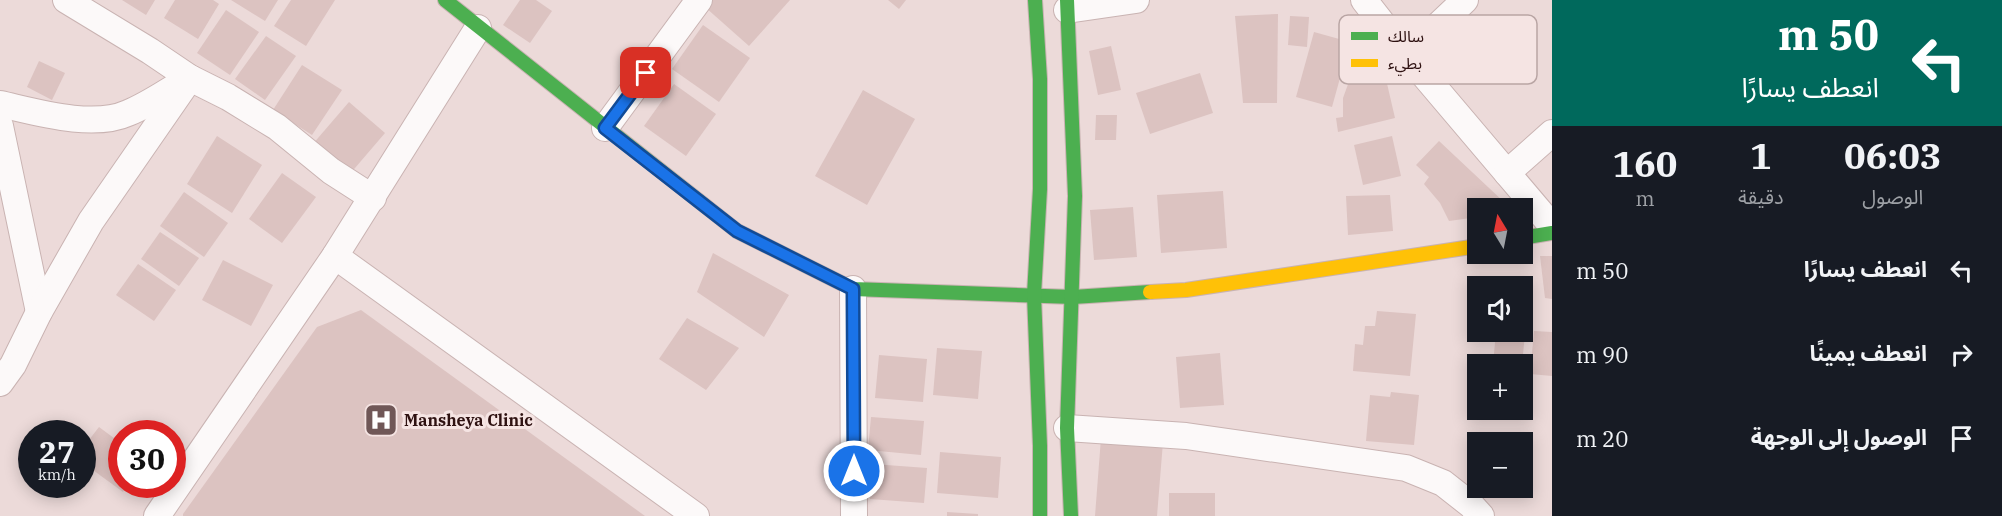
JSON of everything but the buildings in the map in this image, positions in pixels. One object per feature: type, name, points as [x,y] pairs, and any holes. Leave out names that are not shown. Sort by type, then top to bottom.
[{"type":"street","points":[[66,0],[190,78],[228,97],[277,127],[331,171],[373,198]]},
{"type":"street","points":[[445,0],[737,231],[853,289],[1073,297],[1186,290],[1467,248]]},
{"type":"street","points":[[605,128],[699,0]]},
{"type":"street","points":[[1035,0],[1040,79],[1040,189],[1034,295],[1040,446],[1040,516]]},
{"type":"street","points":[[1071,516],[1067,428],[1075,196],[1067,5],[1136,0]]},
{"type":"street","points":[[1364,0],[1376,15]]},
{"type":"street","points":[[1449,15],[1465,0]]},
{"type":"street","points":[[157,516],[335,256],[478,28]]},
{"type":"street","points":[[0,104],[54,116],[102,119],[127,114],[190,78]]},
{"type":"street","points":[[0,383],[13,365],[39,312],[91,221],[190,78]]},
{"type":"street","points":[[1432,84],[1552,226]]},
{"type":"street","points":[[0,126],[39,312]]},
{"type":"street","points":[[1507,173],[1552,133]]},
{"type":"street","points":[[1533,236],[1552,233]]},
{"type":"street","points":[[335,256],[696,516]]},
{"type":"street","points":[[853,289],[854,516]]},
{"type":"street","points":[[1067,428],[1186,436],[1406,468],[1443,483],[1481,516]]},
{"type":"traffic: fast","points":[[445,0],[737,231],[853,289],[1073,297],[1150,292]]},
{"type":"traffic: fast","points":[[1035,0],[1040,79],[1040,189],[1034,295],[1040,446],[1040,516]]},
{"type":"traffic: fast","points":[[1067,0],[1075,196],[1067,428],[1071,516]]},
{"type":"traffic: fast","points":[[1533,236],[1552,233]]},
{"type":"traffic: slow","points":[[1150,292],[1186,290],[1467,248]]},
{"type":"place","name":"Mansheya Clinic","points":[[381,420]]},
{"type":"route","points":[[646,73],[605,128],[737,231],[853,289],[854,471]]}]
